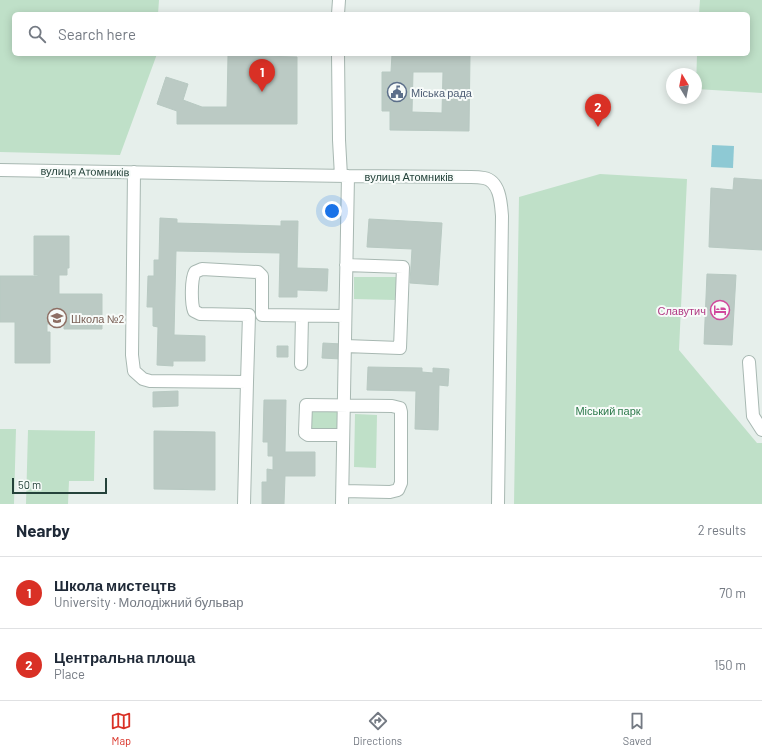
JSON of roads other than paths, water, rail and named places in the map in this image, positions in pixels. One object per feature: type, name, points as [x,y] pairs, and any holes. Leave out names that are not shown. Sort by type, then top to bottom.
[{"type":"street","points":[[338,12],[339,0]]},
{"type":"street","points":[[338,56],[339,140],[344,176],[346,265],[342,504]]},
{"type":"street","name":"вулиця Атомників","points":[[0,170],[479,177],[492,182],[500,199],[502,216],[498,504]]},
{"type":"street","points":[[134,172],[132,355],[134,371],[143,379],[150,381],[247,382]]},
{"type":"street","points":[[345,346],[400,348],[403,267],[346,265]]},
{"type":"street","points":[[262,315],[262,279],[260,273],[202,269],[195,272],[193,278],[192,305],[194,311],[200,314],[302,316],[345,316]]},
{"type":"street","points":[[244,504],[249,315]]},
{"type":"street","points":[[301,364],[302,316]]},
{"type":"street","points":[[749,362],[753,416],[762,430]]},
{"type":"street","points":[[342,491],[390,492],[398,490],[401,483],[402,416],[400,408],[396,406],[306,405],[305,433],[308,435],[344,435]]},
{"type":"water","points":[[712,145],[734,146],[733,168],[711,167]]},
{"type":"place","name":"Школа мистецтв","points":[[262,92]]},
{"type":"place","name":"Міська рада","points":[[397,92]]},
{"type":"place","name":"Центральна площа","points":[[598,127]]},
{"type":"place","name":"Славутич","points":[[720,310]]},
{"type":"place","name":"Школа №2","points":[[57,318]]},
{"type":"park label","name":"Міський парк","points":[[608,410]]}]
